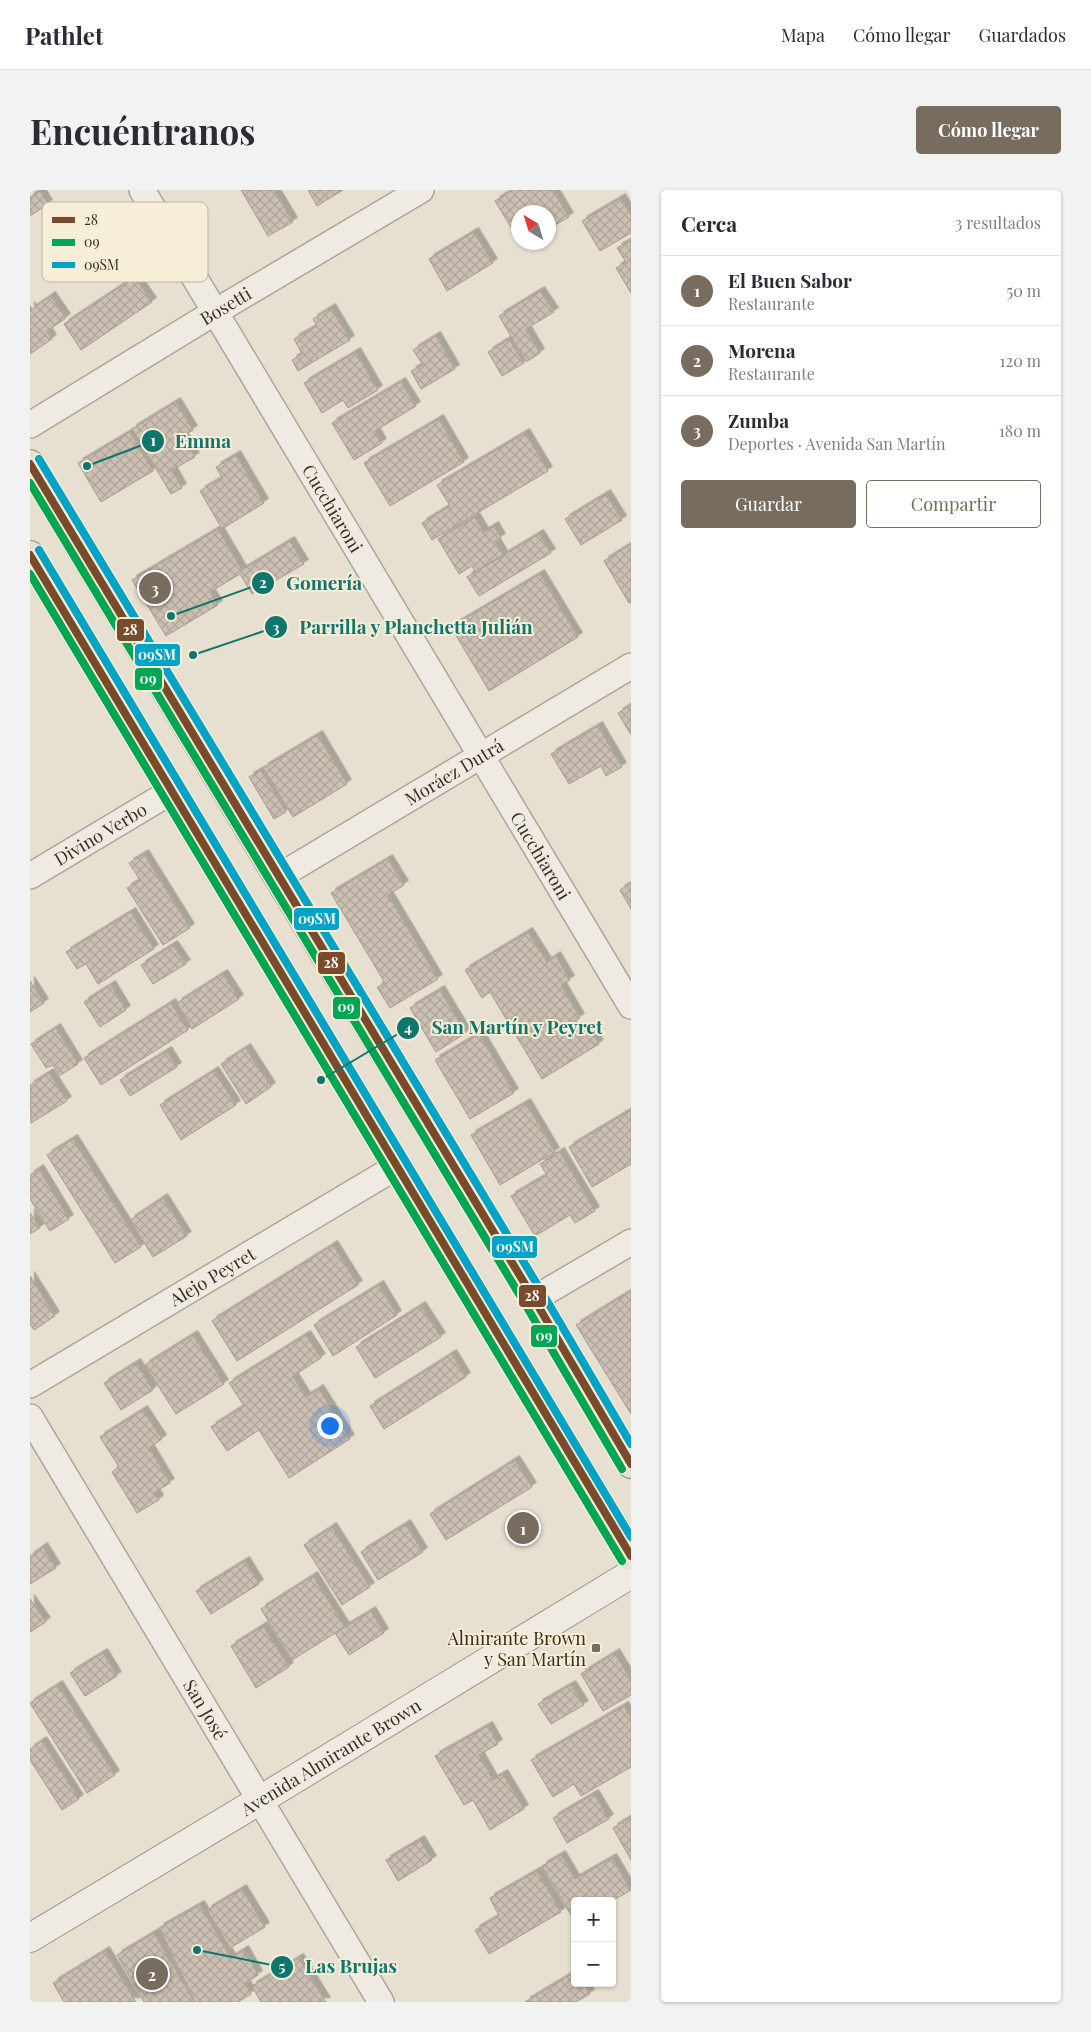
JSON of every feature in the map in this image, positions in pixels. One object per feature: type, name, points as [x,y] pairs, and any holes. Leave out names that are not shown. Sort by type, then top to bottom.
[{"type":"main road","points":[[30,464],[534,1299],[631,1464]]},
{"type":"main road","points":[[30,555],[631,1556]]},
{"type":"main road","name":"Avenida Almirante Brown","points":[[30,1938],[631,1574]]},
{"type":"street","name":"Cucchiaroni","points":[[142,190],[149,202]]},
{"type":"street","name":"Bosetti","points":[[30,425],[215,312],[421,190]]},
{"type":"street","name":"Cucchiaroni","points":[[197,282],[631,1006]]},
{"type":"street","name":"Moráez Dutrá","points":[[278,877],[631,666]]},
{"type":"street","name":"Divino Verbo","points":[[30,876],[172,791]]},
{"type":"street","name":"Alejo Peyret","points":[[30,1386],[396,1167]]},
{"type":"street","points":[[534,1299],[631,1242]]},
{"type":"street","name":"San José","points":[[30,1417],[381,2002]]},
{"type":"building","points":[[241,190],[274,190],[293,222],[268,236]]},
{"type":"building","points":[[308,190],[343,190],[317,206]]},
{"type":"building","points":[[513,190],[553,190],[569,217],[556,224],[556,205],[511,205],[511,227],[495,201]]},
{"type":"building","points":[[40,191],[47,202],[42,202],[42,208],[30,216],[30,197]]},
{"type":"building","points":[[621,198],[631,215],[631,233],[600,251],[582,221]]},
{"type":"building","points":[[474,232],[493,263],[447,291],[429,259]]},
{"type":"building","points":[[631,240],[631,293],[616,268],[626,262],[617,248]]},
{"type":"building","points":[[127,282],[138,282],[152,302],[81,350],[64,324]]},
{"type":"building","points":[[540,291],[554,312],[526,329],[540,353],[526,362],[499,316]]},
{"type":"building","points":[[51,296],[66,318],[47,331],[52,339],[30,354],[30,306],[32,309]]},
{"type":"building","points":[[331,308],[350,340],[298,371],[292,360],[302,354],[294,339],[317,326],[313,319]]},
{"type":"building","points":[[436,336],[455,369],[421,389],[411,371],[423,365],[413,350]]},
{"type":"building","points":[[509,339],[524,363],[502,376],[488,352]]},
{"type":"building","points":[[356,352],[378,390],[348,408],[343,400],[322,413],[304,383]]},
{"type":"building","points":[[401,382],[416,406],[375,431],[382,443],[354,460],[332,423]]},
{"type":"building","points":[[176,402],[193,430],[183,436],[195,457],[172,470],[182,488],[171,494],[132,429]]},
{"type":"building","points":[[439,419],[464,462],[390,506],[364,463]]},
{"type":"building","points":[[130,432],[153,471],[101,502],[78,463]]},
{"type":"building","points":[[525,433],[548,471],[432,540],[422,523],[450,506],[437,485]]},
{"type":"building","points":[[236,455],[264,503],[222,529],[200,491],[222,478],[216,467]]},
{"type":"building","points":[[606,494],[622,520],[581,545],[565,519]]},
{"type":"building","points":[[475,517],[484,532],[494,526],[501,538],[495,541],[503,555],[475,572],[472,566],[459,574],[438,539]]},
{"type":"building","points":[[218,529],[242,570],[290,541],[304,564],[252,594],[240,574],[210,592],[218,605],[166,636],[132,580]]},
{"type":"building","points":[[539,534],[551,553],[479,596],[467,577]]},
{"type":"building","points":[[631,544],[631,602],[629,603],[604,561]]},
{"type":"building","points":[[540,574],[578,637],[489,691],[451,627]]},
{"type":"building","points":[[631,705],[631,735],[618,713]]},
{"type":"building","points":[[598,726],[622,767],[606,776],[601,766],[569,784],[551,754]]},
{"type":"building","points":[[318,735],[347,784],[293,817],[263,768]]},
{"type":"building","points":[[261,770],[286,812],[274,819],[249,777]]},
{"type":"building","points":[[144,854],[190,928],[163,945],[127,888],[140,880],[129,863]]},
{"type":"building","points":[[388,859],[404,885],[388,895],[438,979],[390,1008],[377,987],[385,983],[331,893]]},
{"type":"building","points":[[631,883],[631,909],[620,890]]},
{"type":"building","points":[[131,912],[154,949],[98,984],[86,964],[77,969],[66,952]]},
{"type":"building","points":[[528,932],[547,962],[556,956],[570,980],[561,985],[580,1018],[571,1023],[579,1037],[590,1030],[599,1044],[542,1079],[490,992],[482,998],[465,970]]},
{"type":"building","points":[[173,945],[186,964],[153,984],[141,965]]},
{"type":"building","points":[[223,974],[239,999],[192,1029],[177,1003]]},
{"type":"building","points":[[30,981],[44,1003],[30,1012]]},
{"type":"building","points":[[111,985],[126,1010],[100,1027],[84,1002]]},
{"type":"building","points":[[440,990],[466,1033],[436,1052],[410,1008]]},
{"type":"building","points":[[171,1003],[188,1030],[101,1085],[84,1058]]},
{"type":"building","points":[[56,1028],[78,1064],[59,1076],[53,1065],[46,1068],[31,1044]]},
{"type":"building","points":[[479,1034],[514,1093],[470,1119],[435,1060]]},
{"type":"building","points":[[246,1048],[271,1087],[246,1104],[221,1064]]},
{"type":"building","points":[[167,1051],[177,1067],[130,1096],[120,1080]]},
{"type":"building","points":[[214,1071],[236,1105],[181,1140],[160,1105]]},
{"type":"building","points":[[49,1073],[67,1101],[31,1123],[30,1085]]},
{"type":"building","points":[[526,1103],[555,1152],[500,1185],[471,1135]]},
{"type":"building","points":[[631,1110],[631,1164],[592,1187],[569,1147]]},
{"type":"building","points":[[73,1139],[141,1247],[115,1263],[47,1155]]},
{"type":"building","points":[[560,1152],[595,1211],[575,1223],[570,1215],[535,1236],[511,1196],[547,1175],[540,1164]]},
{"type":"building","points":[[39,1169],[69,1219],[50,1231],[30,1199],[30,1175]]},
{"type":"building","points":[[163,1198],[187,1236],[153,1257],[130,1220]]},
{"type":"building","points":[[30,1213],[40,1228],[30,1234]]},
{"type":"building","points":[[333,1245],[358,1285],[237,1361],[212,1321]]},
{"type":"building","points":[[30,1276],[55,1316],[34,1330],[30,1324]]},
{"type":"building","points":[[379,1285],[397,1315],[333,1356],[314,1325]]},
{"type":"building","points":[[631,1291],[631,1414],[576,1325]]},
{"type":"building","points":[[421,1306],[441,1337],[375,1378],[356,1347]]},
{"type":"building","points":[[193,1335],[224,1384],[176,1414],[145,1365]]},
{"type":"building","points":[[306,1335],[321,1358],[293,1376],[306,1397],[319,1389],[350,1439],[289,1478],[259,1430],[227,1451],[211,1427],[244,1406],[229,1383]]},
{"type":"building","points":[[452,1354],[466,1377],[384,1429],[370,1406]]},
{"type":"building","points":[[136,1363],[153,1390],[121,1410],[104,1383]]},
{"type":"building","points":[[143,1410],[162,1439],[149,1448],[170,1483],[155,1492],[159,1500],[137,1513],[112,1472],[119,1467],[100,1437]]},
{"type":"building","points":[[515,1460],[532,1487],[446,1540],[430,1514]]},
{"type":"building","points":[[406,1524],[423,1552],[378,1580],[361,1552]]},
{"type":"building","points":[[332,1527],[370,1587],[342,1605],[304,1545]]},
{"type":"building","points":[[43,1547],[56,1568],[30,1584],[30,1556]]},
{"type":"building","points":[[245,1561],[259,1584],[211,1614],[196,1591]]},
{"type":"building","points":[[313,1576],[345,1627],[292,1660],[261,1609]]},
{"type":"building","points":[[30,1599],[46,1622],[30,1632]]},
{"type":"building","points":[[371,1611],[384,1633],[349,1655],[335,1633]]},
{"type":"building","points":[[263,1626],[289,1667],[256,1688],[231,1646]]},
{"type":"building","points":[[103,1653],[117,1676],[85,1696],[70,1673]]},
{"type":"building","points":[[615,1653],[631,1680],[631,1695],[603,1711],[581,1674]]},
{"type":"building","points":[[58,1685],[115,1775],[87,1793],[30,1703]]},
{"type":"building","points":[[571,1685],[584,1705],[551,1724],[538,1704]]},
{"type":"building","points":[[624,1706],[631,1718],[631,1767],[581,1796],[574,1784],[553,1797],[531,1760]]},
{"type":"building","points":[[488,1726],[498,1744],[479,1755],[493,1780],[503,1774],[524,1809],[490,1830],[473,1800],[464,1805],[435,1756]]},
{"type":"building","points":[[42,1741],[79,1799],[62,1810],[30,1760],[30,1749]]},
{"type":"building","points":[[594,1794],[609,1819],[567,1843],[553,1818]]},
{"type":"building","points":[[631,1817],[631,1860],[613,1828]]},
{"type":"building","points":[[420,1840],[432,1860],[398,1881],[386,1860]]},
{"type":"building","points":[[561,1855],[575,1879],[612,1858],[631,1890],[616,1899],[616,1897],[571,1897],[571,1915],[542,1866]]},
{"type":"building","points":[[537,1871],[561,1912],[489,1954],[475,1930],[499,1916],[490,1898]]},
{"type":"building","points":[[242,1889],[265,1927],[230,1948],[207,1910]]},
{"type":"building","points":[[200,1905],[231,1958],[244,1950],[258,1975],[245,1983],[251,1994],[238,2002],[195,2002],[159,1928]]},
{"type":"building","points":[[154,1933],[194,2002],[144,2002],[117,1955]]},
{"type":"building","points":[[105,1951],[136,2002],[64,2002],[53,1983]]},
{"type":"building","points":[[299,1958],[326,2002],[261,2002],[252,1986]]},
{"type":"building","points":[[571,1974],[571,1987],[586,1987],[590,1994],[576,2002],[525,2002]]},
{"type":"transit line","name":"09SM","points":[[39,459],[543,1294],[631,1444]]},
{"type":"transit line","name":"28","points":[[30,464],[534,1299],[631,1464]]},
{"type":"transit line","name":"09","points":[[30,483],[525,1304],[622,1469]]},
{"type":"transit line","name":"09SM","points":[[39,550],[631,1537]]},
{"type":"transit line","name":"28","points":[[30,555],[631,1556]]},
{"type":"transit line","name":"09","points":[[30,574],[622,1561]]},
{"type":"place","name":"Emma","points":[[87,466]]},
{"type":"place","name":"Zumba","points":[[155,588]]},
{"type":"place","name":"Gomería","points":[[171,616]]},
{"type":"place","name":"Parrilla y Planchetta Julián","points":[[193,655]]},
{"type":"place","name":"San Martín y Peyret","points":[[321,1080]]},
{"type":"place","name":"El Buen Sabor","points":[[523,1528]]},
{"type":"place","name":"Almirante Brown y San Martín","points":[[596,1648]]},
{"type":"place","name":"Las Brujas","points":[[197,1950]]},
{"type":"place","name":"Morena","points":[[152,1974]]}]
